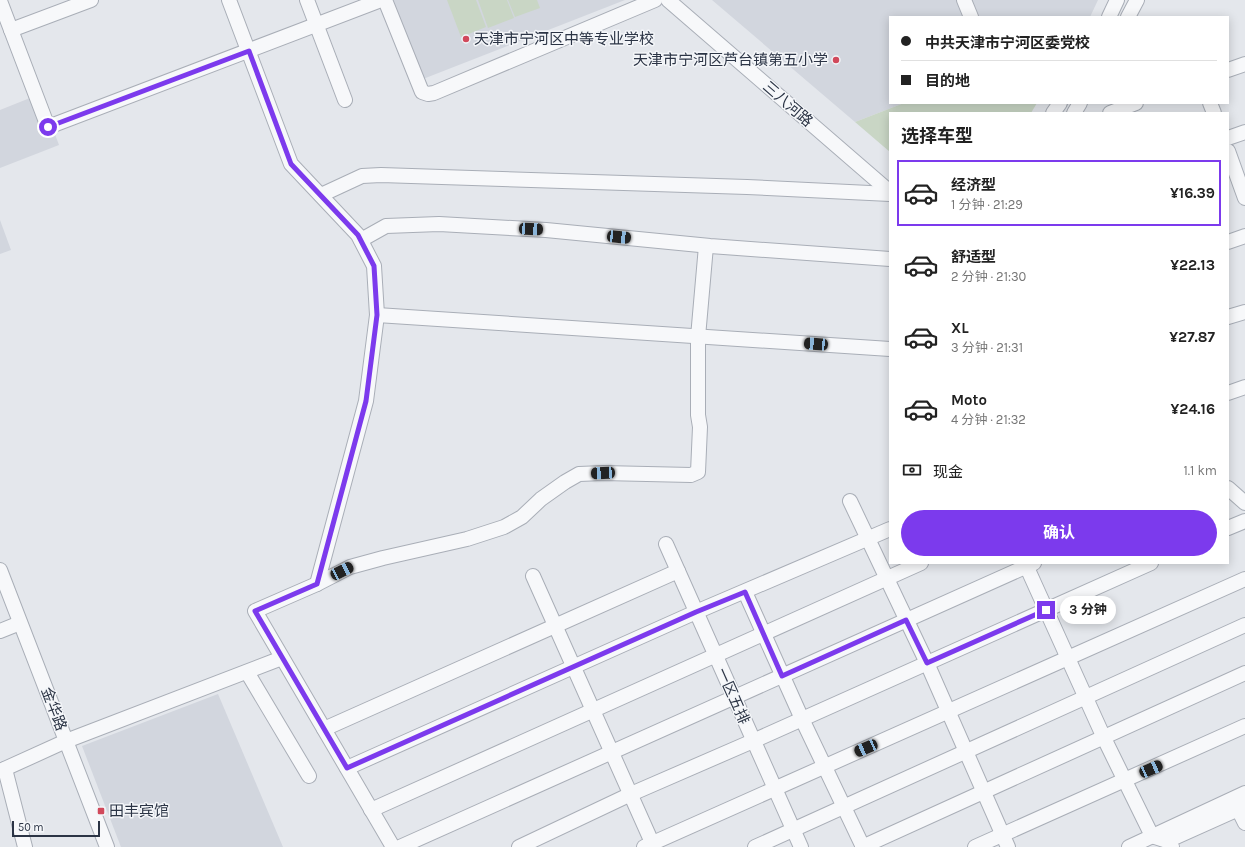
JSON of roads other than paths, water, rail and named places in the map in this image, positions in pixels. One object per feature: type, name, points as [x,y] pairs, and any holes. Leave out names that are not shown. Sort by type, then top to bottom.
[{"type":"street","points":[[11,30],[91,0]]},
{"type":"street","points":[[229,0],[291,164],[358,235],[374,266],[377,315],[366,401],[317,584]]},
{"type":"street","points":[[307,0],[345,100]]},
{"type":"street","points":[[0,1],[48,127],[380,0]]},
{"type":"street","points":[[385,0],[422,92],[428,94],[434,93],[655,0]]},
{"type":"street","name":"三八河路","points":[[668,0],[889,192]]},
{"type":"street","name":"三八河路","points":[[681,0],[889,180]]},
{"type":"street","points":[[964,0],[971,16]]},
{"type":"street","points":[[1109,16],[1117,0]]},
{"type":"street","points":[[1129,16],[1137,0]]},
{"type":"street","points":[[1229,70],[1245,64]]},
{"type":"street","points":[[1113,112],[1133,104]]},
{"type":"street","points":[[1229,138],[1245,132]]},
{"type":"street","points":[[1229,159],[1245,198]]},
{"type":"street","points":[[321,195],[362,176],[381,175],[889,193]]},
{"type":"street","points":[[361,240],[386,226],[439,224],[546,230],[706,246],[889,259]]},
{"type":"street","points":[[1229,242],[1245,236]]},
{"type":"street","points":[[393,847],[255,611],[317,584],[350,567],[467,539],[504,527],[522,517],[541,499],[579,474],[603,473],[691,475],[698,472],[700,427],[698,415],[698,337],[706,246]]},
{"type":"street","points":[[1229,317],[1245,312]]},
{"type":"street","points":[[377,315],[889,349]]},
{"type":"street","points":[[1229,393],[1245,388]]},
{"type":"street","points":[[1229,478],[1245,492]]},
{"type":"street","points":[[1229,489],[1245,503]]},
{"type":"street","points":[[850,501],[927,663],[1005,841]]},
{"type":"street","points":[[1229,528],[1245,521]]},
{"type":"street","points":[[347,768],[696,612],[889,529]]},
{"type":"street","name":"一区五排","points":[[666,544],[801,847]]},
{"type":"street","points":[[371,810],[920,564]]},
{"type":"street","points":[[400,847],[734,698],[1028,564],[1046,610],[1104,738],[1152,836],[1170,844],[1242,808],[1245,823]]},
{"type":"street","points":[[519,847],[631,794],[1149,564]]},
{"type":"street","name":"金华路","points":[[0,570],[17,624],[63,743],[107,847]]},
{"type":"street","points":[[324,729],[678,571]]},
{"type":"street","points":[[533,576],[631,794],[650,846],[1245,579]]},
{"type":"street","name":"金华路","points":[[0,589],[17,624]]},
{"type":"street","points":[[745,592],[782,676],[862,847],[1245,673]]},
{"type":"street","points":[[0,631],[17,624]]},
{"type":"street","points":[[755,847],[1245,625]]},
{"type":"street","points":[[25,847],[3,770],[63,743],[282,658]]},
{"type":"street","points":[[247,672],[309,776]]},
{"type":"street","points":[[975,847],[1005,841],[1125,781],[1245,726]]},
{"type":"street","name":"金华路","points":[[63,743],[99,847]]},
{"type":"street","points":[[1129,847],[1245,793]]},
{"type":"place","name":"天津市宁河区中等专业学校","points":[[466,39]]},
{"type":"place","name":"天津市宁河区芦台镇第五小学","points":[[836,60]]},
{"type":"place","name":"田丰宾馆","points":[[101,811]]}]
